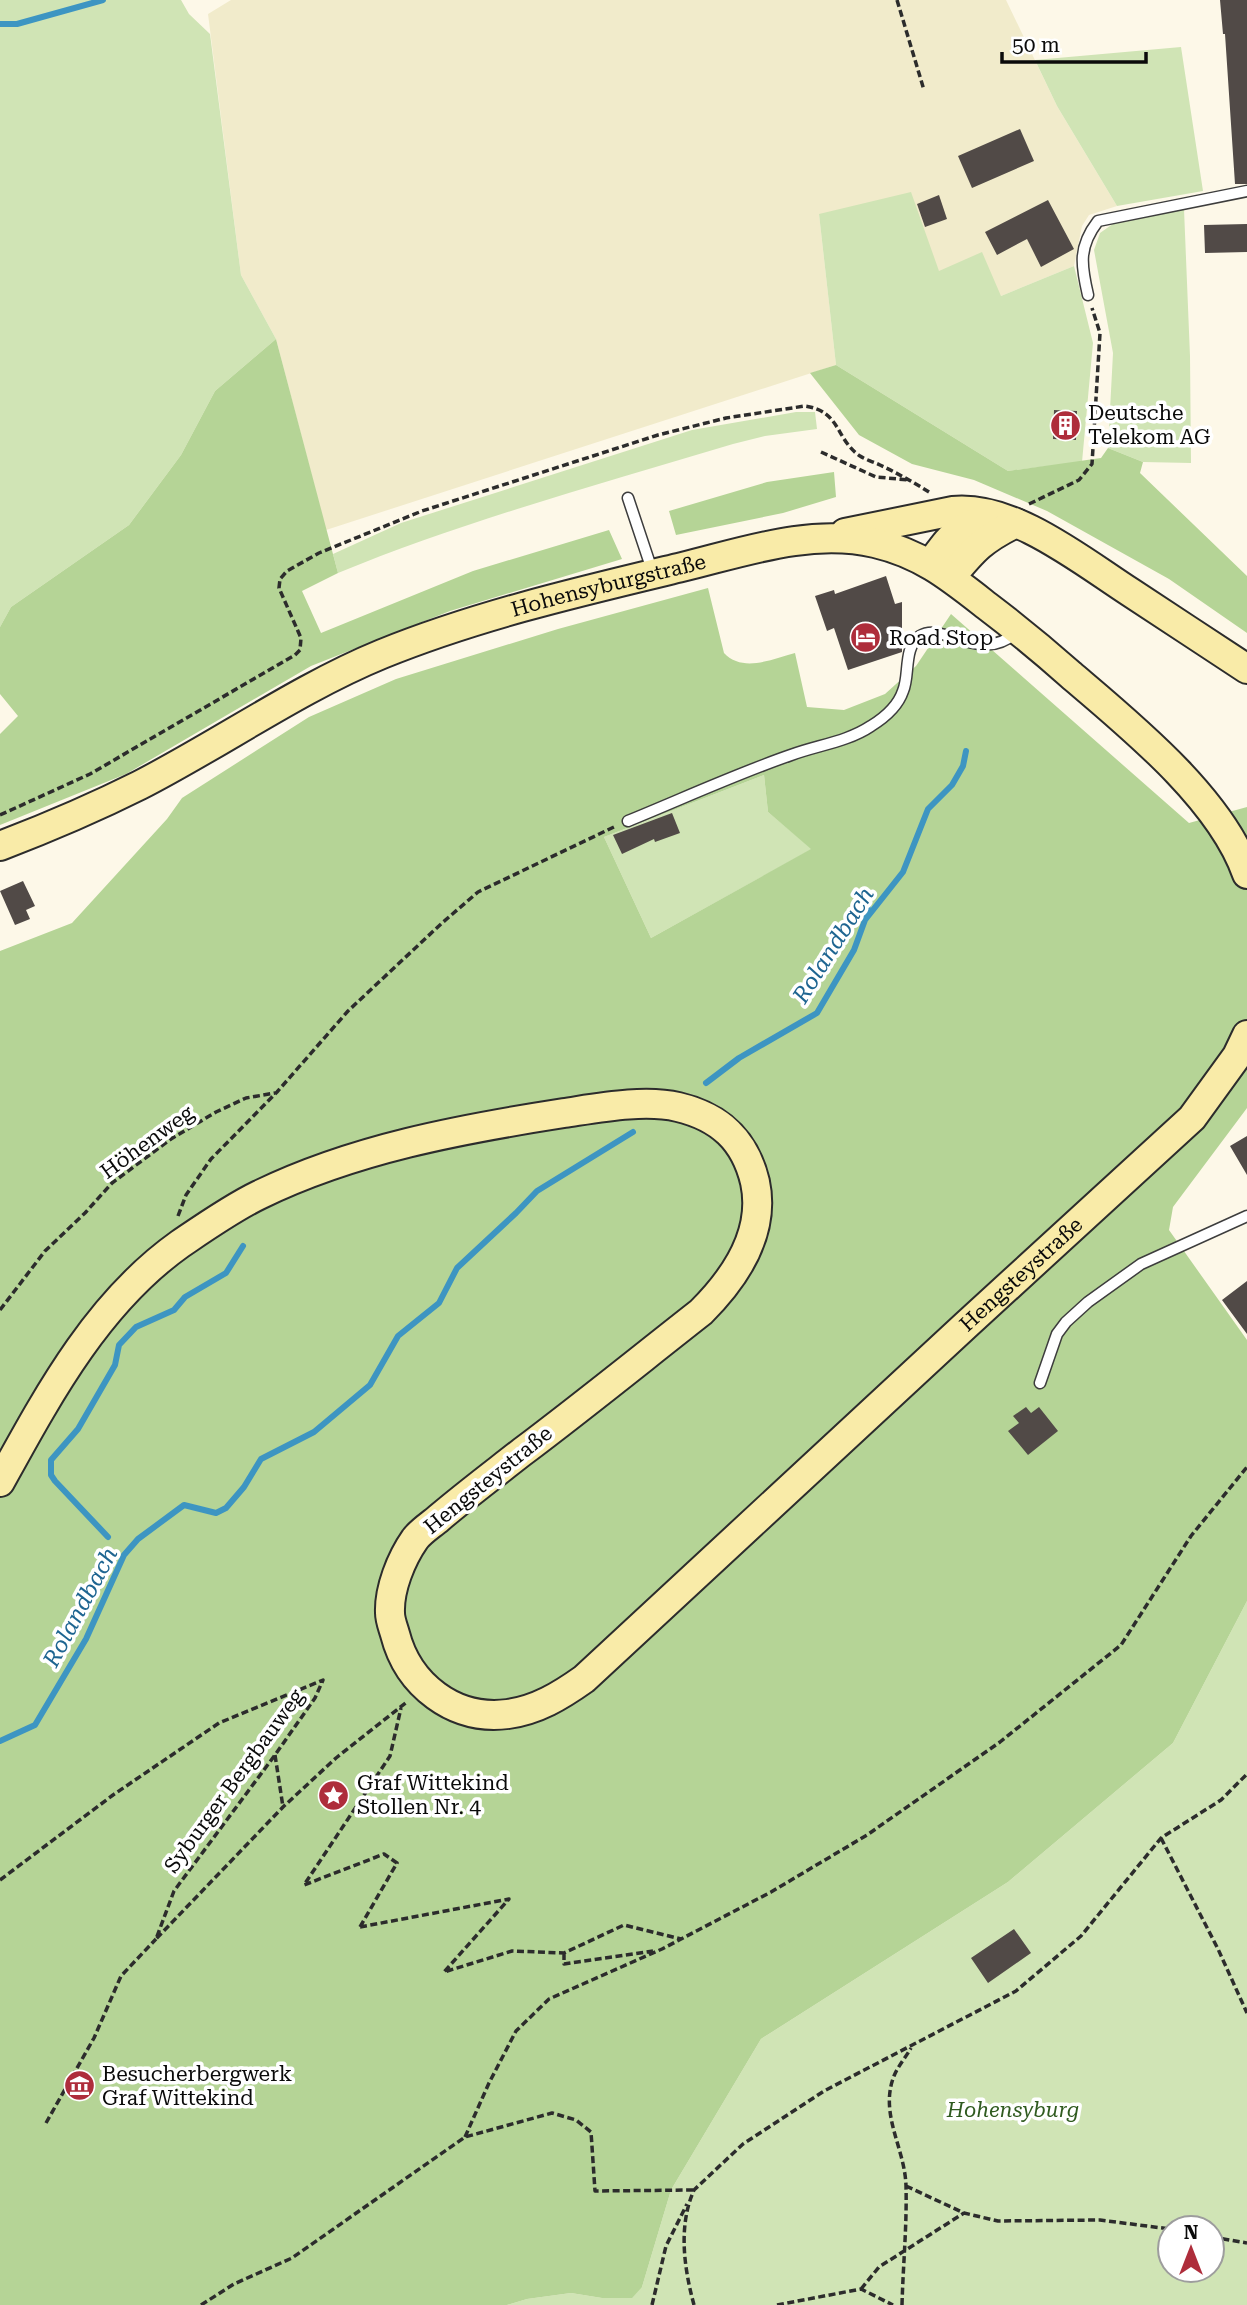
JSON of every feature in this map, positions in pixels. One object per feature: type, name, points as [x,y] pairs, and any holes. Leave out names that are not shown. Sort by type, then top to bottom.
[{"type":"main road","points":[[829,538],[943,512],[969,510],[1006,519],[1068,551],[1247,669]]},
{"type":"main road","points":[[941,570],[953,534],[962,527],[1006,519]]},
{"type":"main road","name":"Hohensyburgstraße","points":[[0,846],[55,825],[139,785],[294,698],[381,654],[476,621],[653,574],[767,545],[829,538],[872,542],[904,552],[941,570],[1019,630],[1126,722],[1182,778],[1223,826],[1247,874]]},
{"type":"main road","name":"Hengsteystraße","points":[[0,1482],[48,1395],[86,1338],[133,1286],[179,1245],[257,1196],[357,1157],[474,1128],[602,1107],[662,1104],[695,1112],[726,1129],[742,1146],[751,1166],[757,1191],[758,1214],[750,1245],[734,1273],[720,1293],[701,1312],[466,1495],[416,1538],[402,1561],[393,1588],[390,1613],[397,1642],[406,1665],[423,1687],[444,1703],[481,1714],[506,1714],[531,1709],[559,1697],[584,1679],[645,1625],[725,1547],[1192,1118],[1237,1056],[1247,1035]]},
{"type":"lane","points":[[1088,295],[1082,271],[1083,250],[1087,236],[1098,221],[1247,191]]},
{"type":"lane","points":[[628,498],[653,574]]},
{"type":"lane","points":[[628,821],[791,754],[844,739],[871,727],[892,709],[904,690],[911,651],[919,637],[927,634],[944,635],[968,643],[997,644],[1008,640],[1019,630]]},
{"type":"lane","points":[[1040,1383],[1057,1334],[1066,1322],[1113,1282],[1140,1264],[1247,1216]]},
{"type":"path","points":[[897,0],[924,90]]},
{"type":"path","points":[[1006,519],[1079,480],[1092,464],[1100,333],[1088,295]]},
{"type":"path","points":[[0,815],[90,774],[295,655],[300,650],[302,638],[279,588],[287,571],[319,553],[422,510],[692,425],[805,406],[827,413],[859,455],[912,481],[937,497]]},
{"type":"path","points":[[821,452],[876,477],[912,481]]},
{"type":"path","points":[[179,1245],[176,1222],[186,1195],[211,1159],[277,1093],[348,1011],[478,892],[628,821]]},
{"type":"path","name":"Höhenweg","points":[[0,1310],[45,1251],[112,1183],[172,1139],[216,1112],[246,1098],[277,1093]]},
{"type":"path","points":[[465,2137],[489,2082],[516,2031],[548,1999],[662,1949],[771,1892],[867,1835],[1000,1742],[1121,1645],[1191,1536],[1247,1467]]},
{"type":"path","name":"Syburger Bergbauweg","points":[[0,1880],[113,1795],[219,1723],[323,1680],[315,1698],[275,1755],[174,1891],[156,1939]]},
{"type":"path","name":"Syburger Bergbauweg","points":[[156,1939],[283,1807],[336,1758],[402,1706],[390,1756],[304,1885],[384,1854],[397,1863],[360,1927],[509,1899],[444,1972],[512,1951],[564,1953]]},
{"type":"path","points":[[275,1755],[283,1807]]},
{"type":"path","points":[[653,2305],[666,2245],[694,2190],[743,2144],[824,2091],[1016,1991],[1081,1936],[1161,1838],[1221,1800],[1247,1773]]},
{"type":"path","points":[[1161,1838],[1218,1949],[1247,2013]]},
{"type":"path","points":[[662,1949],[564,1964],[564,1953],[624,1925],[681,1939]]},
{"type":"path","points":[[46,2123],[94,2038],[121,1976],[156,1939]]},
{"type":"path","points":[[902,2305],[906,2186],[904,2165],[888,2109],[895,2073],[913,2047]]},
{"type":"path","points":[[201,2305],[234,2284],[292,2258],[465,2137],[552,2113],[576,2120],[591,2132],[595,2190],[694,2190]]},
{"type":"path","points":[[906,2186],[964,2213],[998,2221],[1100,2220],[1156,2227]]},
{"type":"path","points":[[690,2199],[685,2231],[685,2273],[694,2305]]},
{"type":"path","points":[[860,2289],[879,2267],[964,2213]]},
{"type":"path","points":[[1226,2239],[1247,2243]]},
{"type":"path","points":[[777,2305],[860,2289],[893,2305]]},
{"type":"shaded area","points":[[231,0],[1006,0],[1057,106],[1117,206],[1089,215],[1082,226],[1074,266],[1001,296],[939,271],[819,214],[836,365],[326,530],[276,339],[241,275],[208,14]]},
{"type":"green space","points":[[0,0],[181,0],[189,14],[210,34],[241,275],[276,339],[215,391],[181,455],[129,525],[11,607],[0,627]]},
{"type":"green space","points":[[1181,47],[1203,191],[1117,206],[1057,106],[1035,60]]},
{"type":"green space","points":[[911,192],[939,271],[982,252],[1001,296],[1074,266],[1093,343],[1082,462],[1008,471],[836,365],[819,214]]},
{"type":"green space","points":[[1184,209],[1191,463],[1143,462],[1108,448],[1113,353],[1094,250],[1100,233],[1117,221]]},
{"type":"green space","points":[[276,339],[338,573],[302,591],[321,633],[473,571],[609,530],[622,559],[450,611],[311,666],[126,774],[0,825],[0,734],[18,716],[0,694],[0,627],[11,607],[129,525],[181,455],[215,391]]},
{"type":"green space","points":[[836,365],[1008,471],[1101,458],[1108,448],[1143,462],[1140,473],[1247,576],[1247,633],[1169,579],[1047,511],[974,480],[912,464],[859,435],[810,373]]},
{"type":"green space","points":[[796,412],[815,412],[817,429],[765,436],[733,444],[584,488],[485,519],[338,573],[333,554],[401,523],[692,430]]},
{"type":"green space","points":[[834,472],[836,497],[783,513],[676,535],[669,511],[767,482]]},
{"type":"green space","points":[[708,588],[724,653],[740,662],[758,663],[795,653],[807,707],[844,710],[885,694],[916,666],[951,614],[1189,823],[1247,807],[1247,1108],[1173,1207],[1169,1230],[1247,1340],[1247,1601],[1173,1743],[1008,1882],[761,2039],[671,2190],[642,2287],[632,2298],[602,2298],[571,2293],[527,2299],[507,2305],[0,2305],[0,951],[72,923],[167,819],[182,798],[309,717],[396,679],[558,629]],"holes":[[[764,775],[768,812],[811,849],[651,938],[604,837]]]},
{"type":"green space","points":[[764,775],[768,812],[812,849],[651,938],[604,837]]},
{"type":"green space","name":"Hohensyburg","points":[[1247,1601],[1247,2305],[507,2305],[527,2299],[571,2293],[602,2298],[642,2287],[671,2190],[761,2039],[1008,1882],[1173,1743]]},
{"type":"building","points":[[1220,0],[1247,0],[1247,184],[1235,184],[1225,34]]},
{"type":"building","points":[[1020,129],[1034,161],[972,188],[958,156]]},
{"type":"building","points":[[939,195],[947,219],[925,227],[917,204]]},
{"type":"building","points":[[1048,200],[1074,249],[1041,267],[1027,239],[997,255],[985,232]]},
{"type":"building","points":[[1247,224],[1247,252],[1205,253],[1204,225]]},
{"type":"building","name":"Deutsche Telekom AG","points":[[1054,410],[1077,411],[1076,440],[1053,439]]},
{"type":"building","points":[[886,576],[895,604],[902,602],[902,652],[848,670],[834,628],[827,631],[815,596],[834,590],[835,594]]},
{"type":"building","points":[[672,813],[680,833],[655,842],[654,839],[622,854],[613,835]]},
{"type":"building","points":[[23,881],[35,906],[26,910],[30,919],[15,925],[0,891]]},
{"type":"building","points":[[1247,1136],[1247,1175],[1230,1146]]},
{"type":"building","points":[[1247,1281],[1247,1334],[1222,1300]]},
{"type":"building","points":[[1026,1407],[1031,1413],[1039,1407],[1058,1431],[1028,1455],[1008,1431],[1019,1423],[1013,1416]]},
{"type":"building","points":[[1014,1929],[1031,1953],[988,1983],[971,1958]]},
{"type":"waterway","points":[[0,24],[17,24],[103,0]]},
{"type":"waterway","name":"Rolandbach","points":[[706,1083],[739,1058],[817,1013],[854,950],[865,920],[903,872],[928,809],[952,785],[963,766],[966,751]]},
{"type":"waterway","points":[[866,918],[869,897]]},
{"type":"waterway","name":"Rolandbach","points":[[0,1741],[35,1725],[86,1639],[124,1555],[138,1539],[184,1505],[216,1513],[226,1508],[244,1487],[261,1459],[314,1432],[370,1385],[398,1336],[439,1303],[457,1268],[537,1191],[633,1132]]},
{"type":"waterway","points":[[108,1537],[55,1481],[51,1475],[51,1460],[78,1429],[115,1365],[119,1345],[136,1327],[174,1310],[185,1297],[226,1273],[243,1246]]},
{"type":"place","name":"Deutsche Telekom AG","points":[[1065,425]]},
{"type":"place","name":"Road Stop","points":[[866,638]]},
{"type":"place","name":"Graf Wittekind Stollen Nr. 4","points":[[334,1795]]},
{"type":"place","name":"Besucherbergwerk Graf Wittekind","points":[[79,2086]]}]
